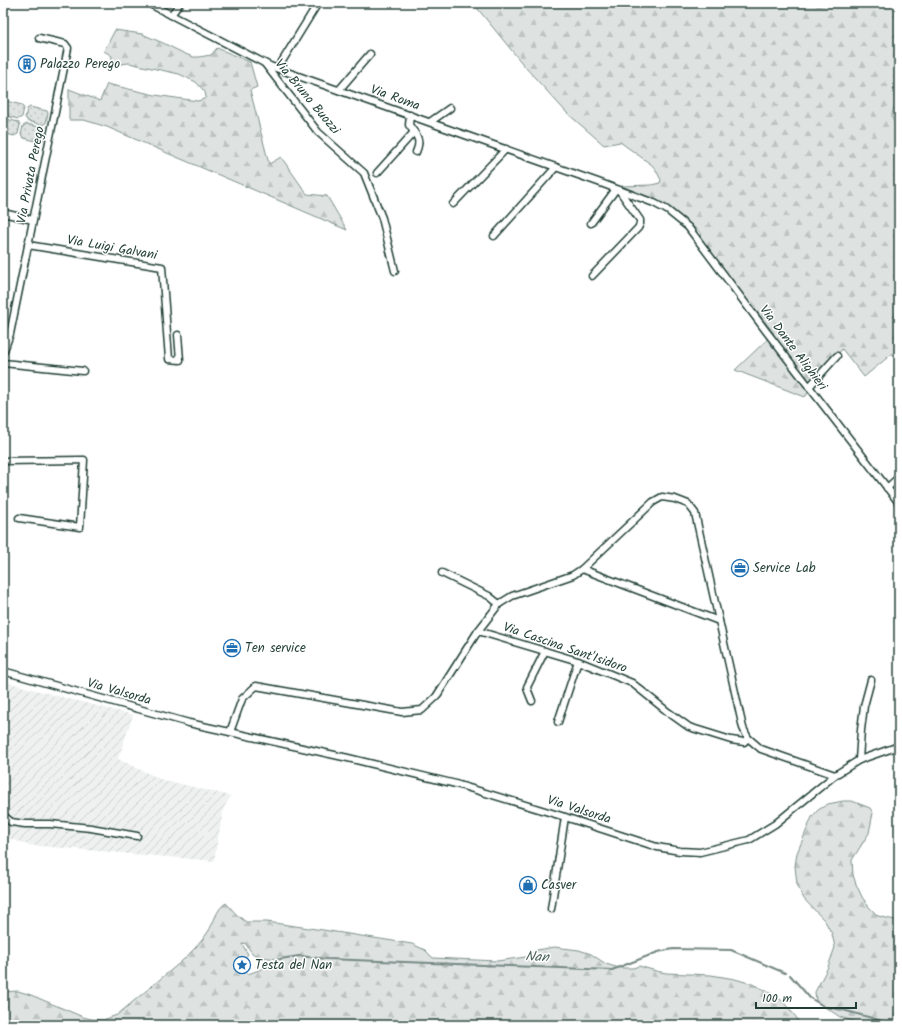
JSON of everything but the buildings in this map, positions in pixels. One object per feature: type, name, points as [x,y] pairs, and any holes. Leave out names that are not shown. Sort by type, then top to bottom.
[{"type":"street","name":"Via Roma","points":[[148,3],[264,63],[618,189],[654,203],[667,210]]},
{"type":"street","points":[[171,15],[180,3]]},
{"type":"street","points":[[278,68],[318,3]]},
{"type":"street","name":"Via Privata Perego","points":[[3,353],[10,334],[68,48],[65,44],[39,38]]},
{"type":"street","points":[[339,90],[370,54]]},
{"type":"street","name":"Via Bruno Buozzi","points":[[264,63],[318,132],[364,173],[382,218],[395,271]]},
{"type":"street","points":[[430,122],[450,108]]},
{"type":"street","points":[[410,115],[409,125],[418,138],[419,145],[416,152]]},
{"type":"street","points":[[377,173],[414,132]]},
{"type":"street","points":[[453,204],[506,149]]},
{"type":"street","points":[[494,236],[556,167]]},
{"type":"street","points":[[591,223],[618,189],[640,220],[638,228],[592,276]]},
{"type":"street","name":"Via Dante Alighieri","points":[[667,210],[688,227],[899,503]]},
{"type":"street","points":[[3,213],[33,220]]},
{"type":"street","name":"Via Luigi Galvani","points":[[28,245],[162,267],[169,359],[180,360],[178,336]]},
{"type":"street","points":[[809,387],[837,356]]},
{"type":"street","points":[[3,363],[83,370]]},
{"type":"street","points":[[3,461],[84,460],[80,527],[19,518]]},
{"type":"street","points":[[887,488],[899,477]]},
{"type":"street","points":[[230,732],[242,699],[256,686],[402,712],[422,710],[436,697],[478,631],[499,604],[512,596],[573,575],[582,569],[653,502],[662,497],[675,499],[688,504],[695,513],[743,728],[748,738],[761,749],[835,775]]},
{"type":"street","points":[[582,569],[719,622]]},
{"type":"street","points":[[442,573],[489,596],[499,604]]},
{"type":"street","name":"Via Cascina Sant'Isidoro","points":[[478,631],[578,661],[632,683],[689,727],[730,740],[744,742],[748,738]]},
{"type":"street","points":[[532,701],[527,687],[545,651]]},
{"type":"street","points":[[558,722],[578,661]]},
{"type":"street","name":"Via Valsorda","points":[[3,671],[189,723],[456,784],[657,847],[680,851],[700,852],[748,840],[775,824],[835,775],[859,760],[899,746]]},
{"type":"street","points":[[859,760],[864,706],[871,680]]},
{"type":"street","points":[[3,815],[10,822],[91,828],[137,836]]},
{"type":"street","points":[[551,909],[565,817]]},
{"type":"shaded area","points":[[3,681],[133,715],[118,759],[160,779],[231,796],[224,807],[214,861],[28,845],[3,836]]},
{"type":"green space","points":[[473,3],[899,3],[899,98],[893,110],[892,117],[895,124],[899,128],[899,348],[864,377],[842,349],[805,397],[735,370],[774,333],[697,237],[702,234],[675,212],[656,200],[622,186],[651,185],[660,183],[661,180],[652,165],[620,142],[604,145],[567,113],[526,68]]},
{"type":"green space","points":[[115,30],[142,34],[193,57],[211,55],[217,48],[250,62],[257,87],[250,90],[269,164],[281,157],[307,194],[327,196],[347,230],[107,127],[84,120],[69,120],[69,89],[100,101],[107,84],[155,95],[198,101],[206,97],[205,92],[196,82],[179,74],[129,63],[111,65],[112,56],[104,51]]},
{"type":"green space","points":[[6,101],[22,105],[24,108],[22,117],[18,119],[3,115],[3,103]]},
{"type":"green space","points":[[30,107],[47,111],[46,123],[43,125],[27,121],[25,118],[27,109]]},
{"type":"green space","points":[[3,118],[18,122],[20,125],[18,134],[14,136],[3,133]]},
{"type":"green space","points":[[27,124],[43,128],[45,131],[43,140],[39,142],[24,138],[21,135],[23,126]]},
{"type":"green space","points":[[852,801],[870,808],[873,813],[869,833],[852,860],[853,875],[862,897],[878,916],[899,921],[899,1025],[866,1025],[840,1017],[816,1001],[815,992],[828,967],[835,947],[832,934],[825,921],[804,899],[797,884],[795,866],[797,853],[812,817],[818,810],[828,804]]},
{"type":"green space","points":[[226,903],[246,922],[267,922],[412,944],[425,950],[433,958],[497,961],[526,957],[537,950],[554,947],[579,950],[591,954],[606,964],[619,968],[633,968],[639,966],[666,973],[711,975],[735,979],[752,984],[780,999],[796,1017],[800,1025],[3,1025],[3,992],[18,991],[91,1019],[103,1020],[117,1015],[182,961],[196,947],[208,932],[217,912]],"holes":[[[245,943],[252,953],[259,957],[279,959],[262,969],[248,974],[244,964],[248,954],[242,944]]]},
{"type":"waterway","name":"Nan","points":[[280,959],[299,956],[327,959],[612,970],[658,952],[673,949],[731,950],[785,973]]},
{"type":"waterway","name":"Nan","points":[[790,975],[810,998],[825,1007],[843,1010],[891,1025]]},
{"type":"place","name":"Palazzo Perego","points":[[27,64]]},
{"type":"place","name":"Service Lab","points":[[740,568]]},
{"type":"place","name":"Ten service","points":[[232,648]]},
{"type":"place","name":"Casver","points":[[528,885]]},
{"type":"place","name":"Testa del Nan","points":[[242,965]]}]
